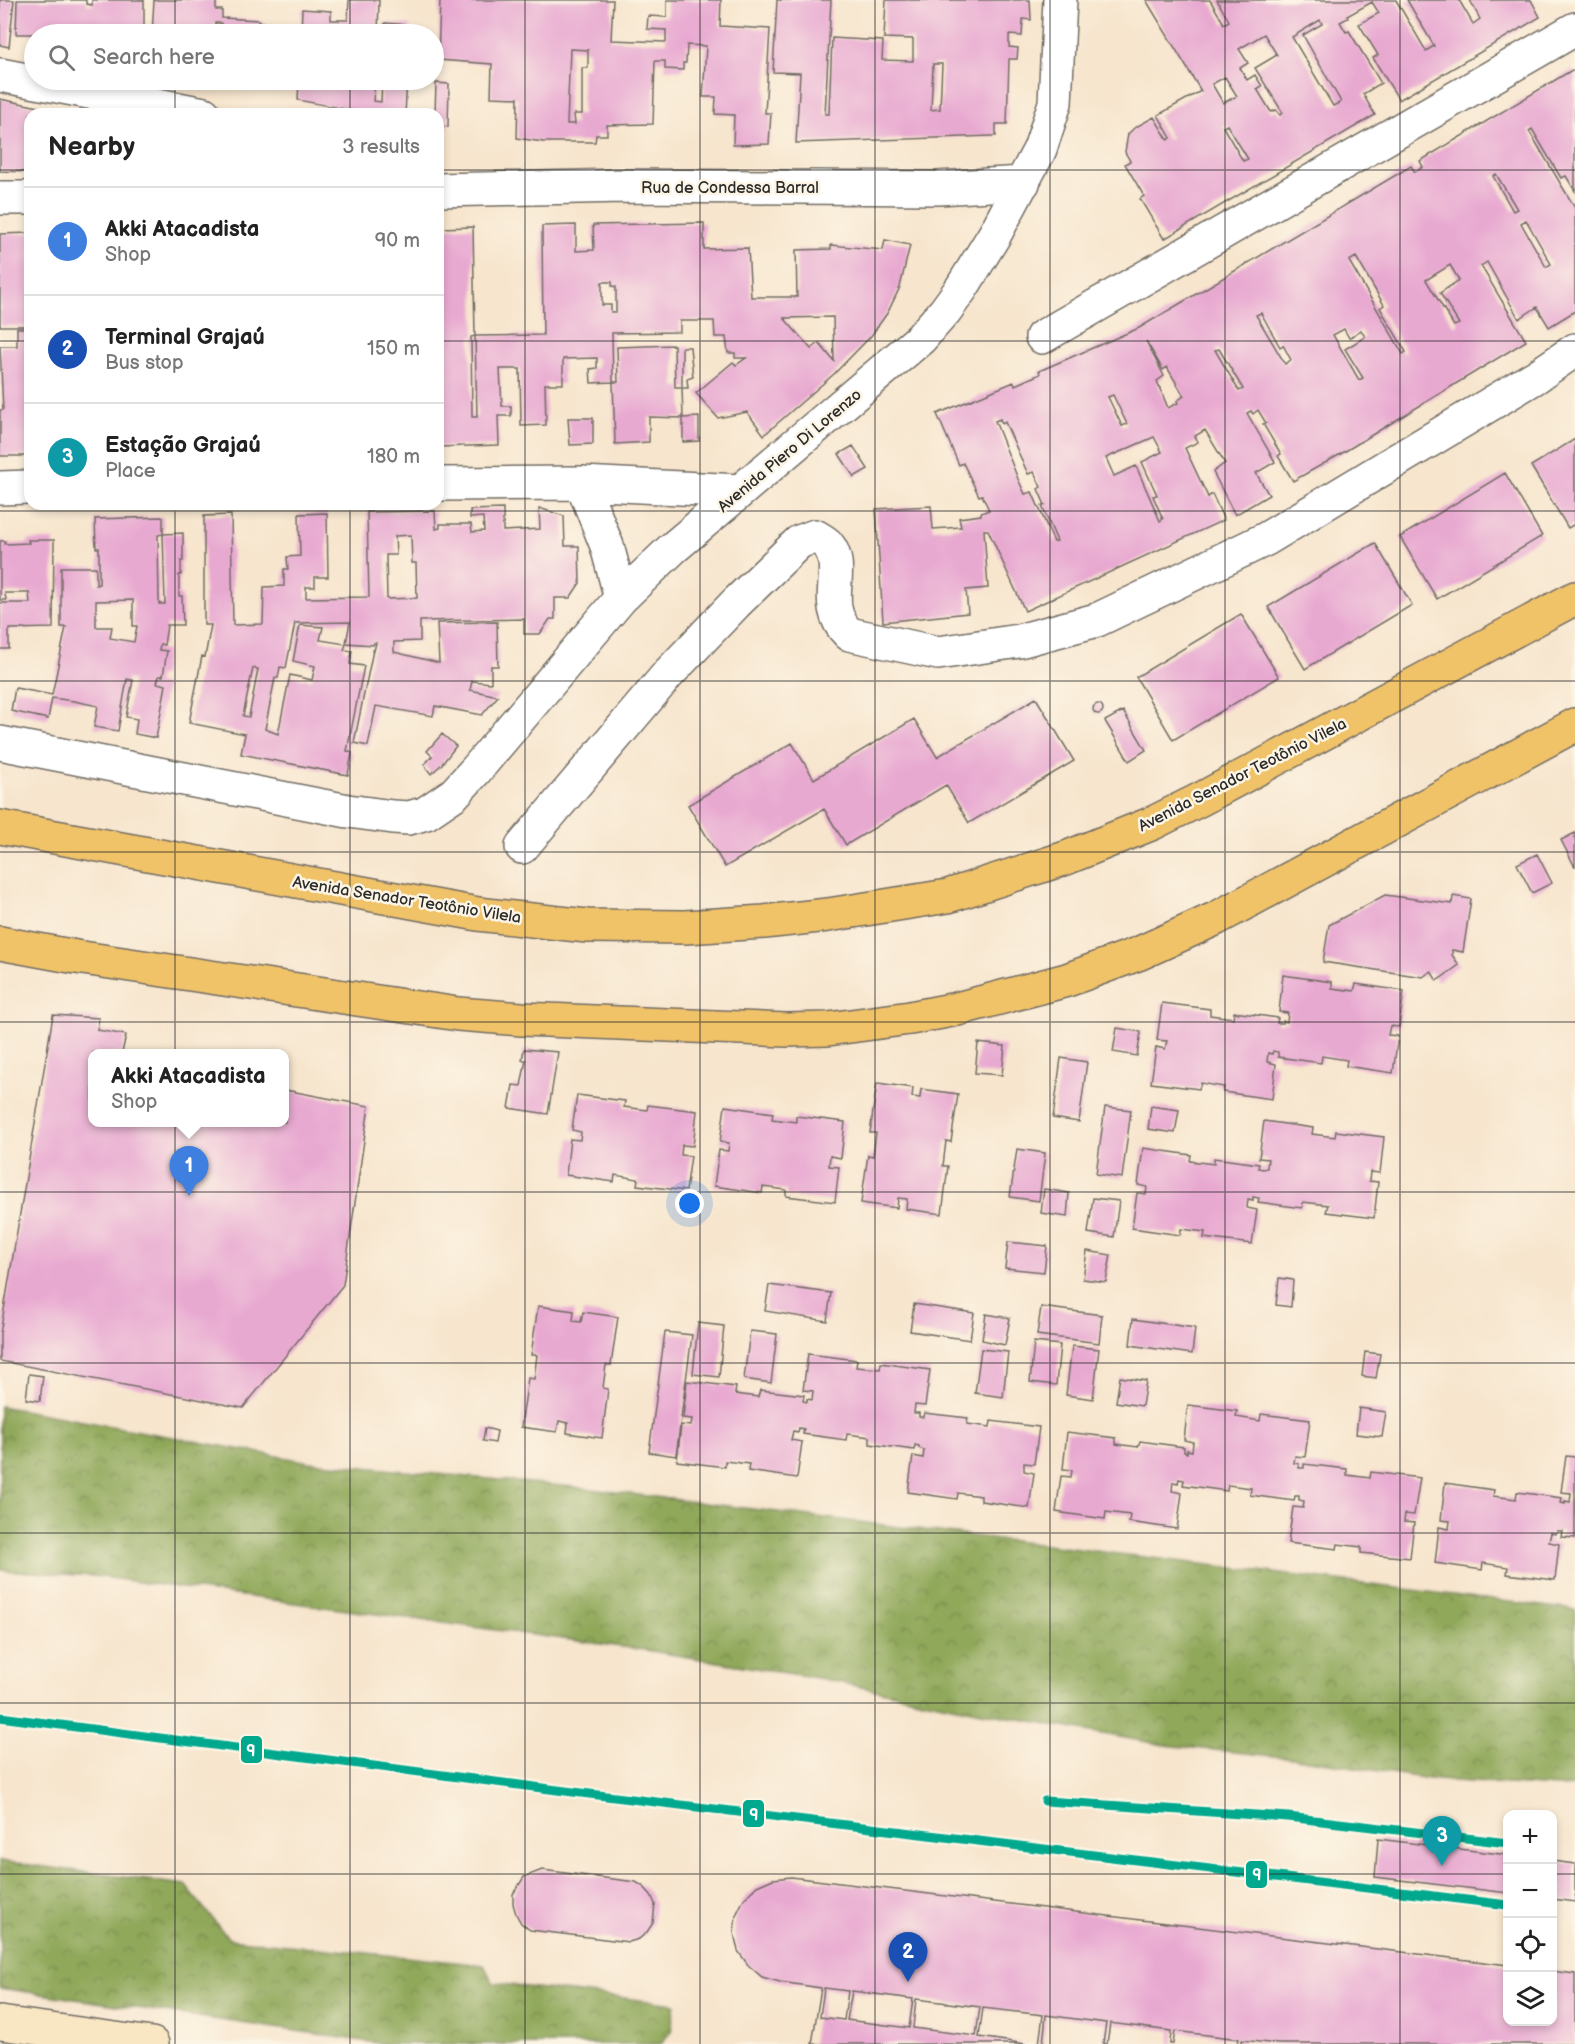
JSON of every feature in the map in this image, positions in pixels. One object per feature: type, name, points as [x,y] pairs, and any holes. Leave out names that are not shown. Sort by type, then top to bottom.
[{"type":"main road","name":"Avenida Senador Teotônio Vilela","points":[[0,827],[500,917],[587,926],[685,927],[828,915],[948,896],[1066,858],[1153,822],[1201,799],[1575,598]]},
{"type":"main road","points":[[0,943],[76,957],[458,1014],[522,1019],[787,1030],[828,1029],[910,1018],[957,1010],[1067,980],[1140,953],[1217,918],[1575,725]]},
{"type":"street","name":"Avenida Piero Di Lorenzo","points":[[0,743],[348,812],[393,818],[409,818],[426,813],[454,794],[621,598],[672,549],[920,339],[962,289],[995,234],[1040,149],[1054,103],[1060,36],[1060,0]]},
{"type":"street","points":[[1042,337],[1575,29]]},
{"type":"street","points":[[0,75],[24,80]]},
{"type":"street","points":[[78,90],[173,108]]},
{"type":"street","points":[[444,171],[513,188]]},
{"type":"street","name":"Rua de Condessa Barral","points":[[444,190],[624,186],[938,188],[1023,183]]},
{"type":"street","points":[[0,198],[24,198]]},
{"type":"street","points":[[522,847],[669,673],[799,542],[814,536],[827,543],[835,560],[834,612],[840,626],[849,634],[938,653],[1019,641],[1097,620],[1266,539],[1537,376],[1575,350]]},
{"type":"street","points":[[444,484],[582,483],[740,491]]},
{"type":"street","points":[[582,483],[607,546],[621,598]]},
{"type":"street","points":[[0,488],[24,488]]},
{"type":"street","points":[[0,2023],[44,2037],[152,2044]]},
{"type":"green space","points":[[0,1406],[310,1462],[574,1487],[1575,1610],[1575,1786],[1436,1780],[1303,1759],[1164,1745],[976,1711],[823,1679],[645,1650],[94,1576],[0,1570]]},
{"type":"green space","points":[[0,1861],[185,1885],[229,1939],[484,1965],[493,1983],[675,2004],[671,2032],[660,2044],[385,2044],[0,1988]]},
{"type":"building","points":[[0,0],[14,0],[9,47],[0,45]]},
{"type":"building","points":[[17,0],[86,0],[86,4],[92,5],[92,0],[144,0],[144,24],[24,24],[24,34],[16,34]]},
{"type":"building","points":[[154,0],[216,0],[216,10],[222,10],[222,18],[263,22],[263,24],[153,24]]},
{"type":"building","points":[[349,0],[379,0],[378,24],[301,24],[302,9],[331,11],[331,20],[348,20]]},
{"type":"building","points":[[440,0],[613,0],[611,40],[666,42],[666,30],[647,29],[648,16],[667,17],[667,0],[721,0],[720,26],[770,29],[765,113],[771,113],[769,144],[733,145],[734,115],[715,114],[716,97],[703,97],[706,46],[687,45],[686,63],[683,63],[683,70],[665,69],[665,61],[655,61],[653,124],[607,125],[607,135],[596,135],[595,142],[543,142],[517,138],[518,98],[491,97],[492,64],[444,60],[444,24],[439,24]],"holes":[[[570,49],[588,50],[588,68],[582,68],[582,114],[574,114],[575,124],[567,124]]]},
{"type":"building","points":[[777,0],[831,0],[825,114],[829,114],[832,38],[883,41],[882,60],[913,61],[913,39],[884,38],[886,0],[1030,0],[1031,20],[1023,19],[1022,36],[1009,35],[1009,47],[1018,48],[1017,59],[1009,59],[1007,124],[996,124],[996,136],[796,143],[800,73],[773,72]],"holes":[[[933,64],[942,64],[940,109],[931,110]]]},
{"type":"building","points":[[1146,0],[1210,0],[1224,24],[1229,21],[1217,0],[1396,0],[1426,51],[1434,46],[1407,0],[1459,0],[1473,24],[1480,19],[1470,0],[1531,0],[1540,17],[1399,100],[1373,58],[1378,55],[1359,24],[1379,13],[1372,2],[1347,16],[1348,18],[1340,22],[1346,32],[1349,31],[1381,83],[1363,94],[1375,115],[1164,239],[1140,199],[1144,196],[1125,164],[1130,161],[1125,152],[1128,134],[1154,117],[1168,140],[1171,138],[1158,115],[1201,91]],"holes":[[[1320,20],[1322,24],[1303,35],[1341,102],[1333,106],[1292,37]],[[1264,34],[1277,55],[1255,68],[1283,113],[1280,115],[1276,110],[1271,112],[1257,89],[1262,86],[1255,75],[1247,80],[1240,68],[1248,63],[1239,49]],[[1225,77],[1237,96],[1223,103],[1212,84]],[[1227,125],[1248,159],[1243,161],[1223,127]]]},
{"type":"building","points":[[1572,70],[1575,73],[1575,191],[1566,176],[1561,178],[1532,129],[1529,131],[1575,208],[1575,311],[1549,327],[1537,307],[1519,319],[1487,262],[1481,266],[1526,341],[1339,455],[1293,481],[1278,456],[1281,454],[1263,424],[1266,423],[1258,410],[1253,414],[1251,411],[1247,413],[1275,462],[1256,473],[1269,495],[1235,515],[1213,472],[1225,463],[1205,430],[1195,436],[1198,442],[1185,448],[1208,497],[1212,494],[1224,520],[1025,611],[988,530],[984,530],[988,588],[966,590],[968,613],[883,622],[876,509],[931,506],[933,529],[961,527],[959,518],[981,515],[989,510],[982,495],[979,496],[963,463],[959,465],[937,414],[1014,382],[1015,385],[1040,374],[1039,371],[1139,328],[1411,166],[1415,172],[1423,167],[1420,161]],"holes":[[[1496,174],[1517,209],[1513,211],[1493,176]],[[1526,220],[1551,264],[1546,267],[1521,223]],[[1356,257],[1384,305],[1380,308],[1406,352],[1403,354],[1349,261]],[[1450,265],[1459,280],[1440,293],[1459,324],[1454,326],[1426,280]],[[1261,313],[1280,347],[1283,345],[1291,360],[1285,364],[1256,315]],[[1344,329],[1349,338],[1361,330],[1365,337],[1345,349],[1363,378],[1359,380],[1333,335]],[[1146,341],[1163,370],[1167,367],[1184,396],[1177,401],[1178,403],[1168,408],[1157,381],[1164,376]],[[1219,349],[1243,389],[1239,391],[1215,350]],[[1113,395],[1127,424],[1122,426],[1108,397]],[[1000,419],[1002,424],[1005,422],[1028,474],[1034,472],[1041,487],[1038,489],[1045,505],[1042,506],[1057,541],[1054,542],[1032,492],[1025,494],[995,421]],[[1154,437],[1162,452],[1142,462],[1157,495],[1153,496],[1163,519],[1160,521],[1136,466],[1114,476],[1106,458]]]},
{"type":"building","points":[[444,84],[449,84],[448,127],[444,126],[444,108],[435,108],[436,90],[444,90]]},
{"type":"building","points":[[298,90],[374,90],[373,101],[381,102],[382,90],[406,90],[405,108],[339,108],[298,100]]},
{"type":"building","points":[[0,99],[44,108],[24,108],[24,172],[0,171]]},
{"type":"building","points":[[704,223],[704,249],[748,248],[751,297],[797,297],[796,250],[831,249],[831,245],[883,250],[885,240],[910,245],[900,287],[888,312],[871,336],[834,374],[764,435],[747,412],[718,418],[696,393],[733,362],[736,365],[746,358],[735,358],[735,353],[728,353],[726,337],[715,337],[714,321],[680,321],[680,332],[612,333],[613,382],[591,383],[590,369],[597,368],[597,358],[563,359],[563,384],[545,384],[546,425],[521,426],[520,369],[500,369],[502,406],[511,406],[511,416],[498,416],[499,445],[444,447],[444,228],[473,227],[475,336],[543,335],[542,226],[576,225],[576,251],[594,250],[593,225]],"holes":[[[602,282],[612,282],[612,286],[616,287],[616,312],[611,312],[611,305],[602,305]],[[833,317],[834,361],[819,343],[811,349],[784,318]],[[475,336],[477,417],[472,417],[471,337]]]},
{"type":"building","points":[[24,233],[24,326],[0,326],[0,234]]},
{"type":"building","points":[[17,328],[24,328],[24,456],[0,456],[0,410],[3,410],[0,346],[17,346]]},
{"type":"building","points":[[674,345],[675,387],[682,387],[683,418],[649,417],[649,442],[615,444],[613,382],[618,382],[617,347]]},
{"type":"building","points":[[682,347],[690,347],[693,377],[687,379],[688,388],[682,388]]},
{"type":"building","points":[[699,417],[699,441],[683,442],[683,418]]},
{"type":"building","points":[[568,418],[593,418],[593,444],[570,445]]},
{"type":"building","points":[[1575,439],[1575,524],[1568,528],[1531,466]]},
{"type":"building","points":[[853,446],[868,469],[854,477],[839,454]]},
{"type":"building","points":[[1505,473],[1542,536],[1437,599],[1400,537]]},
{"type":"building","points":[[539,508],[564,516],[565,546],[579,546],[580,583],[570,598],[555,598],[555,619],[550,619],[540,634],[524,634],[524,619],[420,621],[420,641],[394,642],[394,652],[439,663],[437,623],[497,622],[498,666],[491,666],[491,683],[472,681],[470,690],[498,696],[482,715],[435,706],[433,716],[376,706],[368,746],[354,743],[376,643],[373,645],[346,643],[350,622],[295,623],[286,668],[280,667],[278,678],[275,678],[265,729],[278,734],[290,675],[312,680],[315,666],[293,661],[300,625],[323,627],[320,640],[346,644],[344,650],[352,651],[350,664],[364,666],[347,751],[352,753],[348,775],[241,754],[245,734],[189,723],[202,656],[205,657],[211,625],[204,625],[204,516],[231,515],[233,625],[263,624],[264,587],[284,586],[284,569],[288,569],[287,557],[300,556],[299,514],[327,513],[328,577],[315,577],[315,587],[306,587],[306,598],[369,597],[367,512],[435,511],[436,529],[440,528],[440,524],[471,524],[472,532],[484,531],[483,517],[470,518],[470,510],[503,509],[503,531],[540,529]],"holes":[[[411,535],[412,563],[416,563],[417,598],[387,599],[386,555],[396,555],[395,536]],[[253,668],[258,669],[249,717],[243,716]]]},
{"type":"building","points":[[163,517],[163,534],[183,533],[179,596],[182,596],[183,625],[167,625],[164,645],[160,644],[159,650],[167,651],[163,676],[159,676],[157,683],[166,685],[156,738],[135,734],[137,719],[126,717],[133,680],[127,679],[118,731],[94,727],[98,706],[74,701],[52,698],[48,719],[11,711],[15,688],[52,695],[66,627],[61,627],[61,567],[96,567],[96,585],[99,584],[99,548],[96,548],[95,519]],"holes":[[[163,534],[165,604],[159,604],[158,535]],[[133,600],[133,626],[137,626],[134,642],[110,638],[112,627],[96,627],[96,601]]]},
{"type":"building","points":[[28,540],[54,540],[53,628],[9,629],[9,649],[0,649],[0,603],[30,603],[29,593],[5,593],[6,600],[0,600],[0,541],[5,541],[5,544],[29,543]]},
{"type":"building","points":[[1375,543],[1412,605],[1305,669],[1268,607]]},
{"type":"building","points":[[1241,614],[1279,677],[1173,740],[1136,677]]},
{"type":"building","points":[[1036,698],[1074,761],[969,823],[946,785],[846,845],[824,809],[725,867],[688,805],[792,743],[814,779],[914,719],[937,757]]},
{"type":"building","points":[[1098,704],[1102,705],[1102,713],[1098,714],[1094,713],[1093,709],[1094,705]]},
{"type":"building","points":[[1123,711],[1146,750],[1129,761],[1105,721]]},
{"type":"building","points":[[442,734],[456,746],[431,774],[424,765],[432,756],[427,751]]},
{"type":"building","points":[[1575,833],[1575,867],[1561,840]]},
{"type":"building","points":[[1537,854],[1552,883],[1532,893],[1517,864]]},
{"type":"building","points":[[1385,895],[1452,904],[1453,896],[1471,899],[1463,952],[1452,950],[1452,955],[1459,965],[1437,981],[1431,971],[1423,977],[1323,962],[1329,925]]},
{"type":"building","points":[[1283,975],[1332,982],[1332,988],[1354,991],[1356,984],[1404,991],[1399,1027],[1390,1026],[1388,1035],[1398,1036],[1393,1073],[1346,1066],[1347,1060],[1322,1056],[1321,1063],[1278,1057],[1278,1052],[1273,1051],[1272,1054],[1268,1053],[1267,1062],[1276,1064],[1272,1099],[1223,1092],[1224,1087],[1201,1083],[1199,1089],[1151,1083],[1156,1047],[1165,1049],[1167,1041],[1157,1040],[1162,1003],[1210,1009],[1210,1015],[1233,1018],[1234,1012],[1278,1018],[1277,1023],[1283,1023],[1283,1021],[1287,1022],[1288,1013],[1279,1012]]},
{"type":"building","points":[[53,1015],[99,1018],[97,1030],[126,1035],[123,1049],[88,1049],[88,1127],[289,1127],[289,1091],[369,1106],[343,1285],[243,1408],[0,1361],[0,1334]]},
{"type":"building","points":[[1117,1028],[1141,1032],[1137,1056],[1113,1052]]},
{"type":"building","points":[[978,1043],[1005,1046],[1002,1075],[975,1073]]},
{"type":"building","points":[[524,1049],[558,1052],[548,1114],[509,1108],[513,1085],[521,1086],[526,1060],[522,1060]]},
{"type":"building","points":[[1061,1058],[1087,1062],[1079,1122],[1053,1118]]},
{"type":"building","points":[[877,1083],[913,1088],[912,1097],[920,1098],[921,1089],[958,1094],[951,1142],[946,1141],[943,1166],[948,1166],[942,1214],[906,1209],[907,1199],[898,1198],[897,1208],[861,1203],[868,1155],[873,1156],[876,1133],[870,1133]]},
{"type":"building","points":[[577,1095],[625,1101],[624,1107],[647,1110],[648,1105],[697,1111],[693,1146],[682,1145],[681,1155],[691,1156],[686,1191],[637,1185],[638,1179],[615,1175],[614,1182],[566,1175],[570,1139],[580,1140],[581,1132],[572,1130]]},
{"type":"building","points":[[725,1106],[773,1113],[772,1119],[796,1122],[796,1116],[845,1122],[841,1158],[830,1156],[829,1166],[839,1167],[835,1202],[786,1196],[786,1190],[763,1187],[762,1193],[714,1186],[719,1150],[728,1151],[729,1143],[720,1142]]},
{"type":"building","points":[[1151,1106],[1179,1110],[1175,1133],[1148,1129]]},
{"type":"building","points":[[1105,1107],[1131,1110],[1122,1178],[1096,1174]]},
{"type":"building","points":[[1264,1121],[1313,1128],[1312,1134],[1335,1137],[1336,1131],[1384,1137],[1380,1173],[1370,1172],[1369,1181],[1378,1182],[1374,1218],[1326,1212],[1328,1205],[1303,1202],[1302,1208],[1258,1202],[1259,1198],[1253,1197],[1253,1200],[1248,1199],[1247,1208],[1257,1210],[1252,1244],[1204,1238],[1205,1232],[1181,1229],[1180,1235],[1132,1228],[1137,1193],[1146,1194],[1147,1187],[1138,1185],[1143,1148],[1191,1155],[1190,1161],[1214,1164],[1214,1158],[1259,1164],[1258,1168],[1263,1169],[1267,1168],[1268,1159],[1259,1158]]},
{"type":"building","points":[[1017,1149],[1045,1153],[1039,1201],[1010,1197]]},
{"type":"building","points":[[1044,1189],[1069,1193],[1067,1217],[1041,1213]]},
{"type":"building","points":[[1093,1198],[1119,1201],[1114,1237],[1088,1233]]},
{"type":"building","points":[[1008,1242],[1047,1246],[1044,1272],[1005,1268]]},
{"type":"building","points":[[1087,1251],[1111,1255],[1106,1282],[1083,1279]]},
{"type":"building","points":[[1279,1278],[1293,1280],[1291,1307],[1276,1305]]},
{"type":"building","points":[[769,1285],[831,1293],[827,1321],[765,1311]]},
{"type":"building","points":[[914,1304],[974,1313],[970,1340],[910,1331]]},
{"type":"building","points":[[538,1306],[574,1311],[573,1321],[581,1322],[583,1312],[618,1317],[611,1365],[606,1365],[603,1388],[608,1389],[602,1438],[567,1433],[568,1423],[559,1421],[557,1432],[521,1427],[528,1378],[534,1379],[537,1355],[531,1355]]},
{"type":"building","points":[[1041,1307],[1102,1315],[1099,1343],[1037,1335]]},
{"type":"building","points":[[986,1314],[1010,1318],[1005,1345],[982,1340]]},
{"type":"building","points":[[1133,1319],[1195,1328],[1192,1354],[1130,1345]]},
{"type":"building","points":[[698,1323],[724,1326],[719,1377],[693,1374]]},
{"type":"building","points":[[750,1331],[777,1334],[771,1383],[744,1379]]},
{"type":"building","points":[[665,1332],[692,1335],[676,1456],[649,1452]]},
{"type":"building","points":[[1034,1342],[1060,1345],[1056,1385],[1030,1382]]},
{"type":"building","points":[[1072,1346],[1099,1349],[1093,1399],[1066,1395]]},
{"type":"building","points":[[981,1349],[1008,1352],[1003,1397],[975,1393]]},
{"type":"building","points":[[1365,1352],[1380,1354],[1376,1378],[1362,1376]]},
{"type":"building","points":[[808,1354],[857,1360],[856,1367],[880,1369],[881,1363],[930,1370],[925,1406],[915,1405],[914,1413],[919,1413],[919,1417],[923,1417],[924,1413],[968,1418],[967,1424],[990,1427],[991,1421],[1039,1427],[1034,1464],[1024,1463],[1024,1471],[1034,1473],[1029,1508],[981,1501],[981,1496],[958,1493],[957,1499],[908,1492],[913,1456],[923,1458],[924,1450],[915,1445],[914,1450],[870,1444],[870,1437],[847,1434],[846,1440],[803,1434],[804,1429],[799,1428],[798,1432],[793,1431],[791,1440],[802,1442],[797,1478],[748,1471],[749,1464],[725,1461],[725,1467],[677,1461],[681,1425],[691,1426],[692,1419],[683,1418],[687,1381],[736,1387],[735,1394],[758,1397],[760,1390],[804,1395],[803,1401],[807,1402],[807,1399],[812,1400],[813,1391],[803,1390]]},
{"type":"building","points":[[29,1374],[43,1376],[40,1401],[26,1399]]},
{"type":"building","points":[[1120,1377],[1146,1381],[1142,1406],[1116,1402]]},
{"type":"building","points":[[1188,1405],[1237,1411],[1236,1417],[1260,1421],[1261,1414],[1310,1420],[1305,1457],[1295,1456],[1294,1463],[1299,1464],[1299,1468],[1304,1468],[1304,1464],[1347,1469],[1347,1475],[1370,1478],[1371,1472],[1420,1478],[1414,1515],[1405,1514],[1404,1522],[1414,1523],[1410,1558],[1361,1553],[1361,1547],[1338,1544],[1337,1549],[1288,1543],[1293,1507],[1303,1508],[1304,1501],[1299,1500],[1299,1496],[1295,1496],[1294,1501],[1250,1495],[1251,1488],[1228,1485],[1227,1491],[1183,1485],[1184,1480],[1179,1479],[1178,1483],[1173,1482],[1172,1491],[1182,1493],[1177,1529],[1129,1522],[1130,1515],[1106,1512],[1105,1519],[1056,1512],[1061,1476],[1071,1477],[1072,1470],[1063,1469],[1067,1432],[1116,1438],[1116,1444],[1138,1447],[1140,1441],[1184,1447],[1184,1452],[1187,1453],[1187,1450],[1192,1451],[1193,1442],[1184,1440]]},
{"type":"building","points":[[1359,1408],[1386,1412],[1382,1437],[1356,1434]]},
{"type":"building","points":[[485,1428],[497,1431],[495,1443],[483,1441]]},
{"type":"building","points":[[1566,1456],[1575,1457],[1575,1538],[1561,1537],[1562,1531],[1557,1531],[1556,1534],[1551,1533],[1549,1542],[1559,1544],[1555,1580],[1507,1574],[1508,1567],[1483,1563],[1482,1570],[1435,1563],[1439,1527],[1449,1529],[1450,1521],[1441,1520],[1445,1483],[1494,1490],[1493,1496],[1516,1499],[1517,1492],[1562,1498],[1561,1503],[1565,1504],[1565,1501],[1570,1502],[1571,1493],[1561,1492]]},
{"type":"building","points":[[1378,1839],[1503,1854],[1503,1892],[1375,1877]]},
{"type":"building","points":[[1557,1862],[1575,1864],[1575,1902],[1557,1900]]},
{"type":"building","points":[[542,1870],[636,1882],[651,1895],[655,1904],[653,1923],[639,1939],[629,1942],[530,1930],[521,1923],[516,1914],[513,1894],[524,1877]]},
{"type":"building","points":[[791,1877],[1503,1964],[1503,2026],[1557,2026],[1557,1972],[1575,1974],[1575,2044],[1278,2044],[1242,2040],[1242,2044],[1238,2044],[1239,2039],[1175,2031],[1173,2044],[1170,2044],[1171,2031],[1110,2023],[1107,2044],[1103,2044],[1106,2023],[1046,2015],[1043,2044],[1039,2044],[1043,2015],[983,2008],[979,2037],[1026,2044],[812,2044],[821,1988],[762,1977],[748,1965],[738,1951],[734,1933],[736,1915],[744,1899],[757,1886],[773,1879]],"holes":[[[824,1988],[848,1991],[844,2020],[820,2017]],[[852,1991],[913,1999],[909,2028],[847,2020]],[[916,1999],[980,2007],[976,2036],[913,2028]]]},
{"type":"transit line","name":"9","points":[[0,1717],[565,1791],[1503,1904]]},
{"type":"transit line","name":"9","points":[[1045,1801],[1288,1817],[1503,1842]]},
{"type":"place","name":"Akki Atacadista","points":[[189,1196]]},
{"type":"place","name":"Estação Grajaú","points":[[1442,1866]]},
{"type":"place","name":"Terminal Grajaú","points":[[908,1982]]}]
